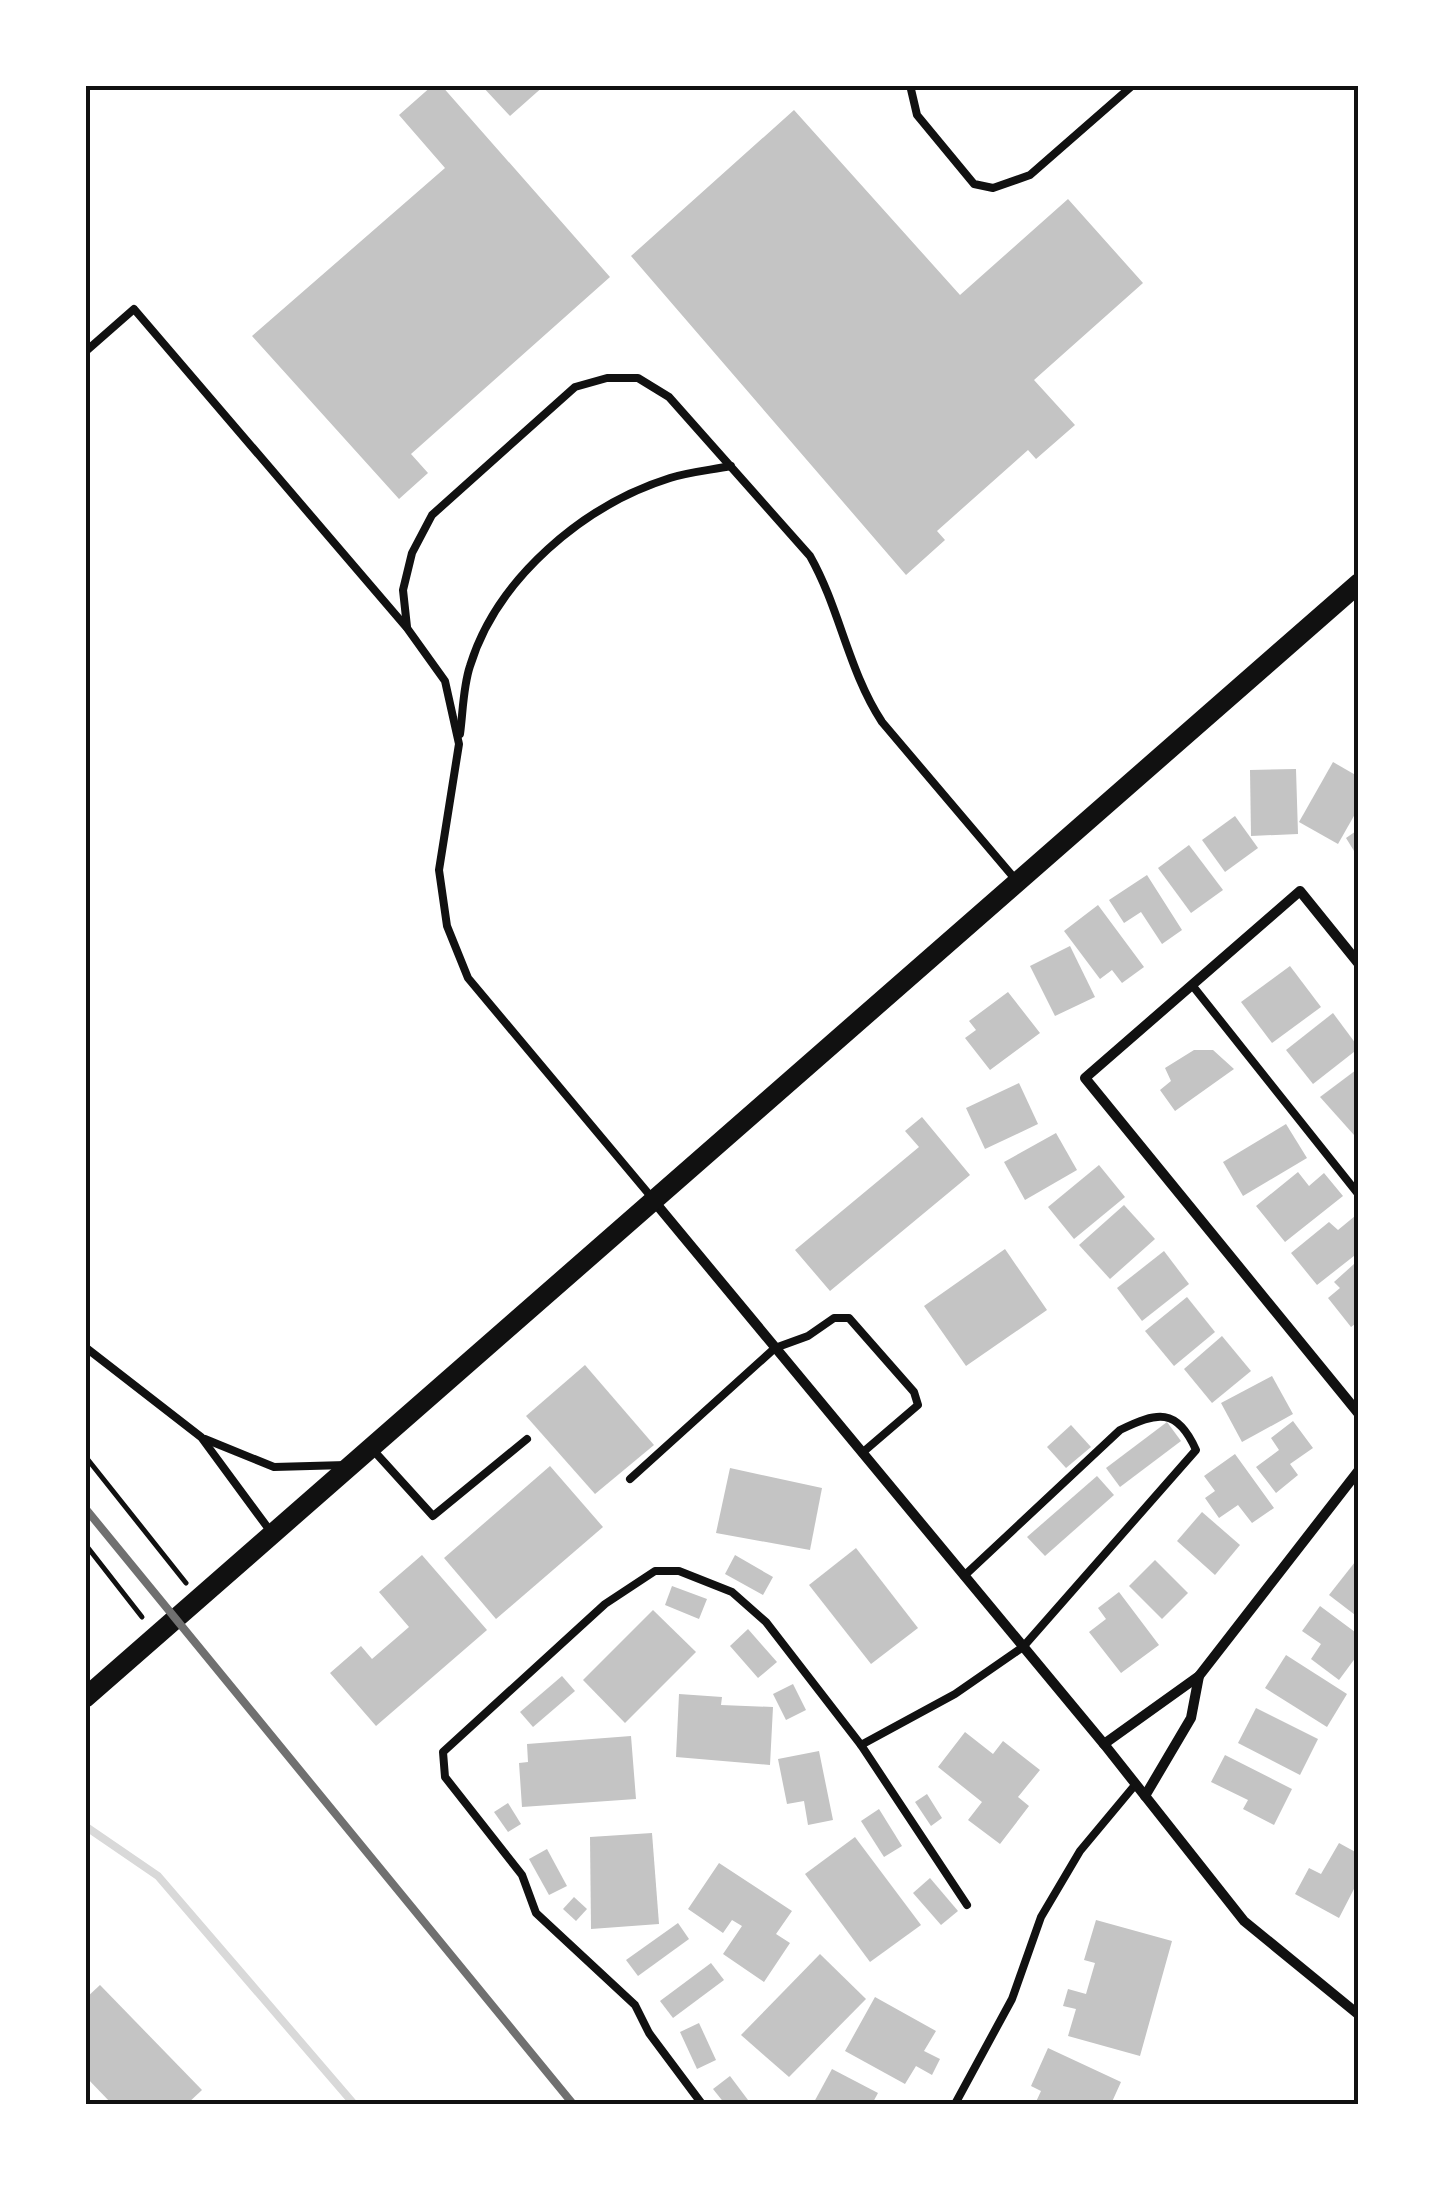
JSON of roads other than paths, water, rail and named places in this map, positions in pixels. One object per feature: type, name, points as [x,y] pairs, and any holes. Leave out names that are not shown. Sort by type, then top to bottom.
[{"type":"main road","points":[[85,1698],[1359,583]]},
{"type":"street","points":[[1359,964],[1300,890],[1085,1078],[1359,1414]]},
{"type":"street","points":[[653,1199],[1104,1744],[1244,1921],[1359,2015]]},
{"type":"street","points":[[1104,1744],[1199,1676],[1359,1470]]},
{"type":"street","points":[[1145,1796],[1191,1718],[1199,1676]]},
{"type":"lane","points":[[910,85],[917,115],[974,184],[994,188],[1030,175],[1133,85]]},
{"type":"lane","points":[[85,352],[134,309],[407,628],[445,681],[459,744]]},
{"type":"lane","points":[[407,628],[403,590],[412,553],[432,515],[575,386],[608,378],[638,378],[670,396],[810,556],[825,582],[864,694],[882,722],[1018,882]]},
{"type":"lane","points":[[653,1199],[468,978],[446,926],[440,870],[470,667],[485,631],[528,563],[588,518],[669,478],[731,466]]},
{"type":"lane","points":[[1192,986],[1359,1194]]},
{"type":"lane","points":[[630,1480],[775,1348],[808,1336],[834,1318],[849,1318],[914,1392],[918,1405],[862,1453]]},
{"type":"lane","points":[[85,1346],[201,1437],[272,1534]]},
{"type":"lane","points":[[861,1745],[955,1694],[1024,1647],[1196,1450],[1189,1434],[1174,1419],[1152,1415],[1120,1430],[964,1576]]},
{"type":"lane","points":[[201,1437],[274,1467],[351,1465]]},
{"type":"lane","points":[[371,1447],[433,1516],[527,1439]]},
{"type":"lane","points":[[702,2104],[659,2048],[636,2005],[536,1913],[522,1875],[445,1776],[444,1752],[605,1604],[655,1570],[680,1571],[732,1592],[766,1622],[861,1745],[967,1905]]},
{"type":"lane","points":[[955,2104],[1012,1998],[1041,1917],[1080,1850],[1134,1785]]},
{"type":"waterway","points":[[85,1826],[158,1876],[354,2104]]},
{"type":"railway","points":[[85,1508],[573,2104]]}]
